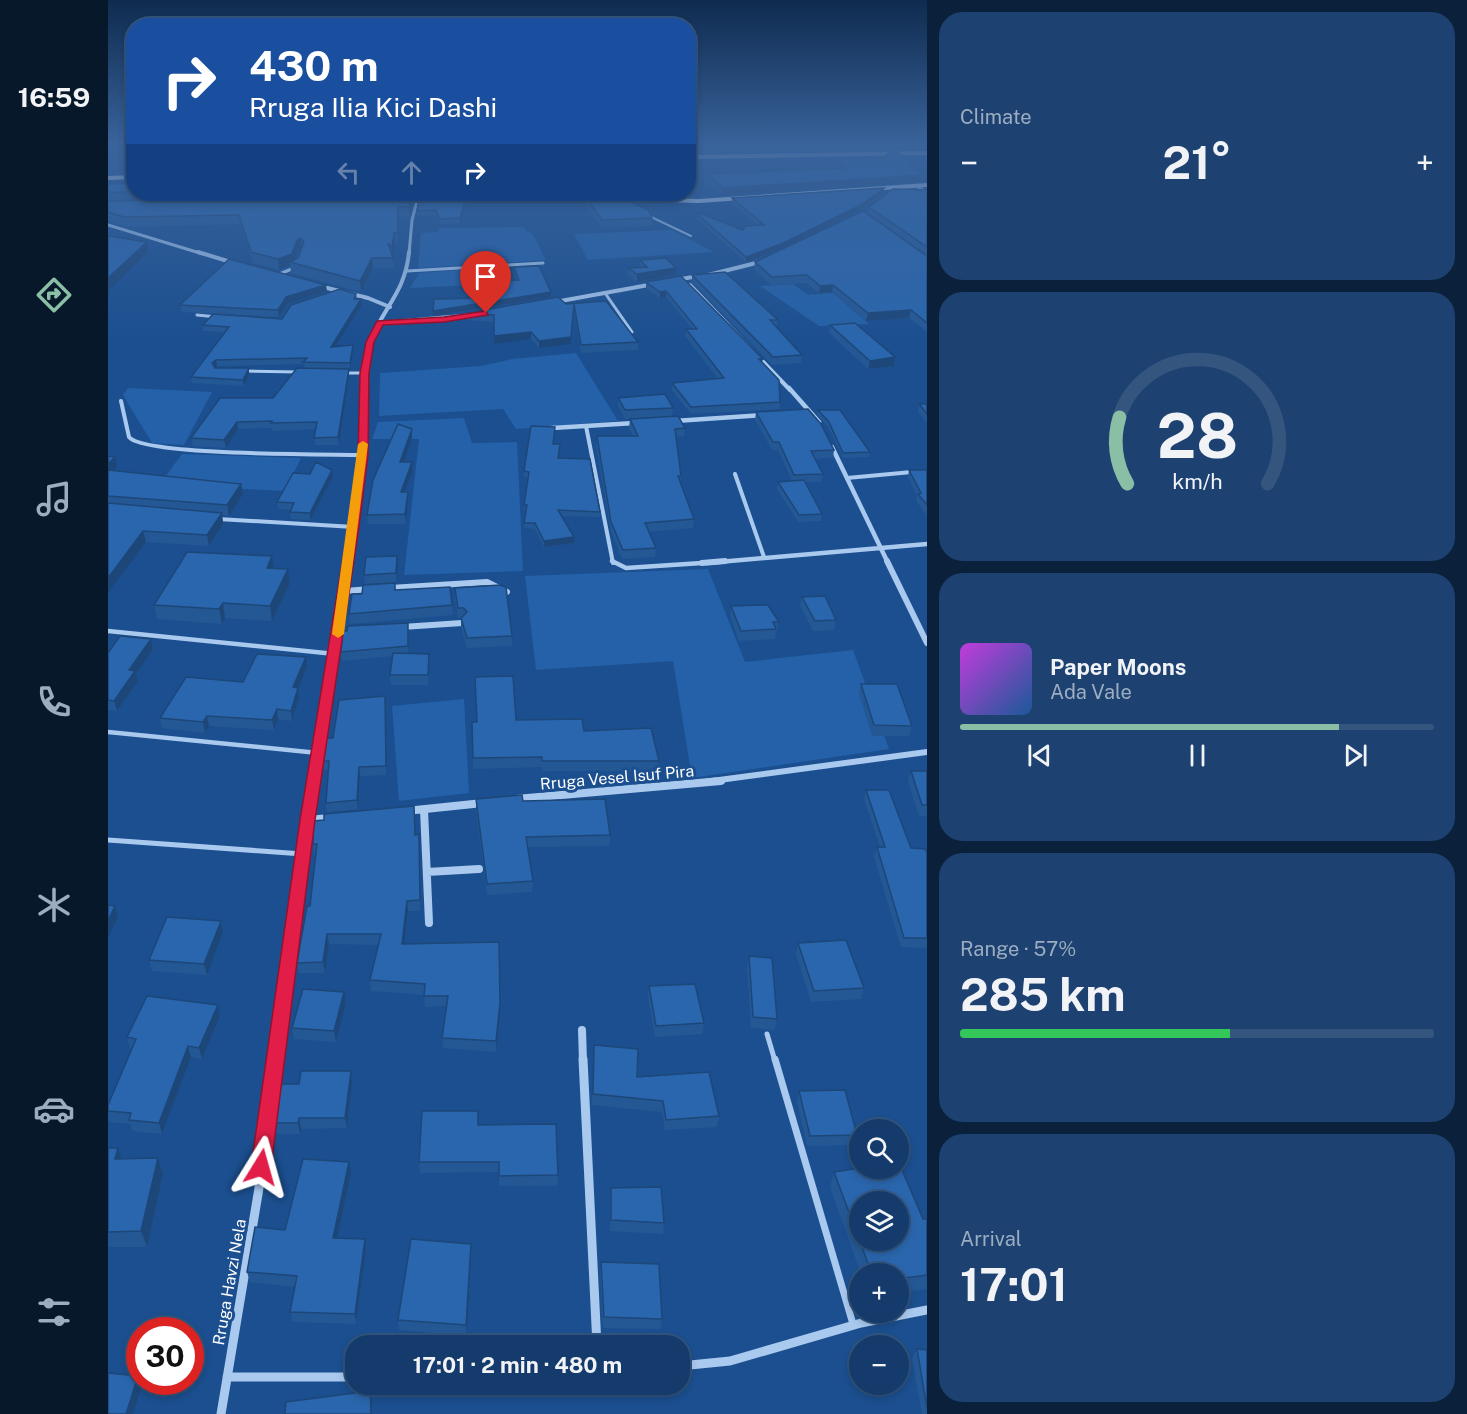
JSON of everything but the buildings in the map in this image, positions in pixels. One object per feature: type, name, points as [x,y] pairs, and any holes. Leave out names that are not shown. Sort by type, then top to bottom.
[{"type":"street","name":"Rruga Havzi Nela","points":[[221,1414],[259,1188],[303,854],[354,527],[363,455],[364,373],[370,342],[408,271],[412,212]]},
{"type":"street","points":[[108,225],[235,263]]},
{"type":"street","points":[[672,281],[766,260]]},
{"type":"street","points":[[276,274],[287,278]]},
{"type":"street","points":[[683,279],[812,412],[824,429]]},
{"type":"street","points":[[543,304],[661,283]]},
{"type":"street","points":[[318,286],[390,307]]},
{"type":"street","points":[[380,323],[475,315]]},
{"type":"street","points":[[800,413],[812,412]]},
{"type":"street","points":[[664,422],[766,415]]},
{"type":"street","points":[[552,428],[642,423]]},
{"type":"street","points":[[828,439],[927,643]]},
{"type":"street","points":[[702,562],[927,543]]},
{"type":"street","points":[[345,591],[487,582],[507,592]]},
{"type":"street","points":[[395,627],[462,624]]},
{"type":"street","points":[[339,630],[350,629]]},
{"type":"street","name":"Rruga Vesel Isuf Pira","points":[[503,800],[750,778],[927,752]]},
{"type":"street","points":[[400,812],[492,802]]},
{"type":"street","points":[[424,810],[429,922]]},
{"type":"street","points":[[308,820],[342,817]]},
{"type":"street","points":[[427,872],[479,869]]},
{"type":"street","points":[[582,1029],[596,1335]]},
{"type":"street","points":[[690,1365],[730,1361],[854,1325],[927,1310]]},
{"type":"street","points":[[227,1377],[345,1378]]},
{"type":"lane","points":[[640,212],[691,236]]},
{"type":"lane","points":[[408,271],[543,263]]},
{"type":"lane","points":[[276,274],[298,264]]},
{"type":"lane","points":[[333,294],[340,291]]},
{"type":"lane","points":[[605,293],[632,332]]},
{"type":"lane","points":[[197,315],[218,317]]},
{"type":"lane","points":[[239,370],[307,372]]},
{"type":"lane","points":[[341,373],[364,373]]},
{"type":"lane","points":[[121,401],[129,436],[139,445],[186,450],[363,455]]},
{"type":"lane","points":[[586,426],[612,562],[626,568],[702,562]]},
{"type":"lane","points":[[847,477],[916,472]]},
{"type":"lane","points":[[735,474],[764,557]]},
{"type":"lane","points":[[206,518],[354,527]]},
{"type":"lane","points":[[108,632],[335,654]]},
{"type":"lane","points":[[108,732],[318,753]]},
{"type":"lane","points":[[108,840],[303,854]]},
{"type":"lane","points":[[767,1034],[854,1325]]},
{"type":"shaded area","points":[[523,227],[527,232],[532,233],[546,260],[418,268],[421,233],[437,232],[440,228]]},
{"type":"shaded area","points":[[672,230],[714,252],[588,260],[574,234]]},
{"type":"shaded area","points":[[505,267],[510,283],[410,288],[419,273]]},
{"type":"shaded area","points":[[793,284],[808,295],[833,293],[869,324],[819,326],[760,286]]},
{"type":"shaded area","points":[[576,353],[618,421],[516,429],[503,409],[379,416],[380,373],[481,366],[512,359]]},
{"type":"shaded area","points":[[128,388],[212,392],[184,445],[152,443],[123,395]]},
{"type":"shaded area","points":[[464,418],[472,443],[517,442],[523,571],[404,575],[419,439],[372,439],[378,422]]},
{"type":"shaded area","points":[[182,454],[301,458],[285,491],[159,485]]},
{"type":"shaded area","points":[[708,569],[745,662],[853,650],[889,749],[692,778],[673,661],[536,670],[525,576]]},
{"type":"shaded area","points":[[464,699],[469,793],[399,801],[392,706]]},
{"type":"slow traffic","points":[[338,634],[354,527],[363,444]]},
{"type":"route","points":[[261,1167],[308,820],[354,527],[363,455],[364,373],[370,342],[380,323],[444,320],[486,313]]}]
